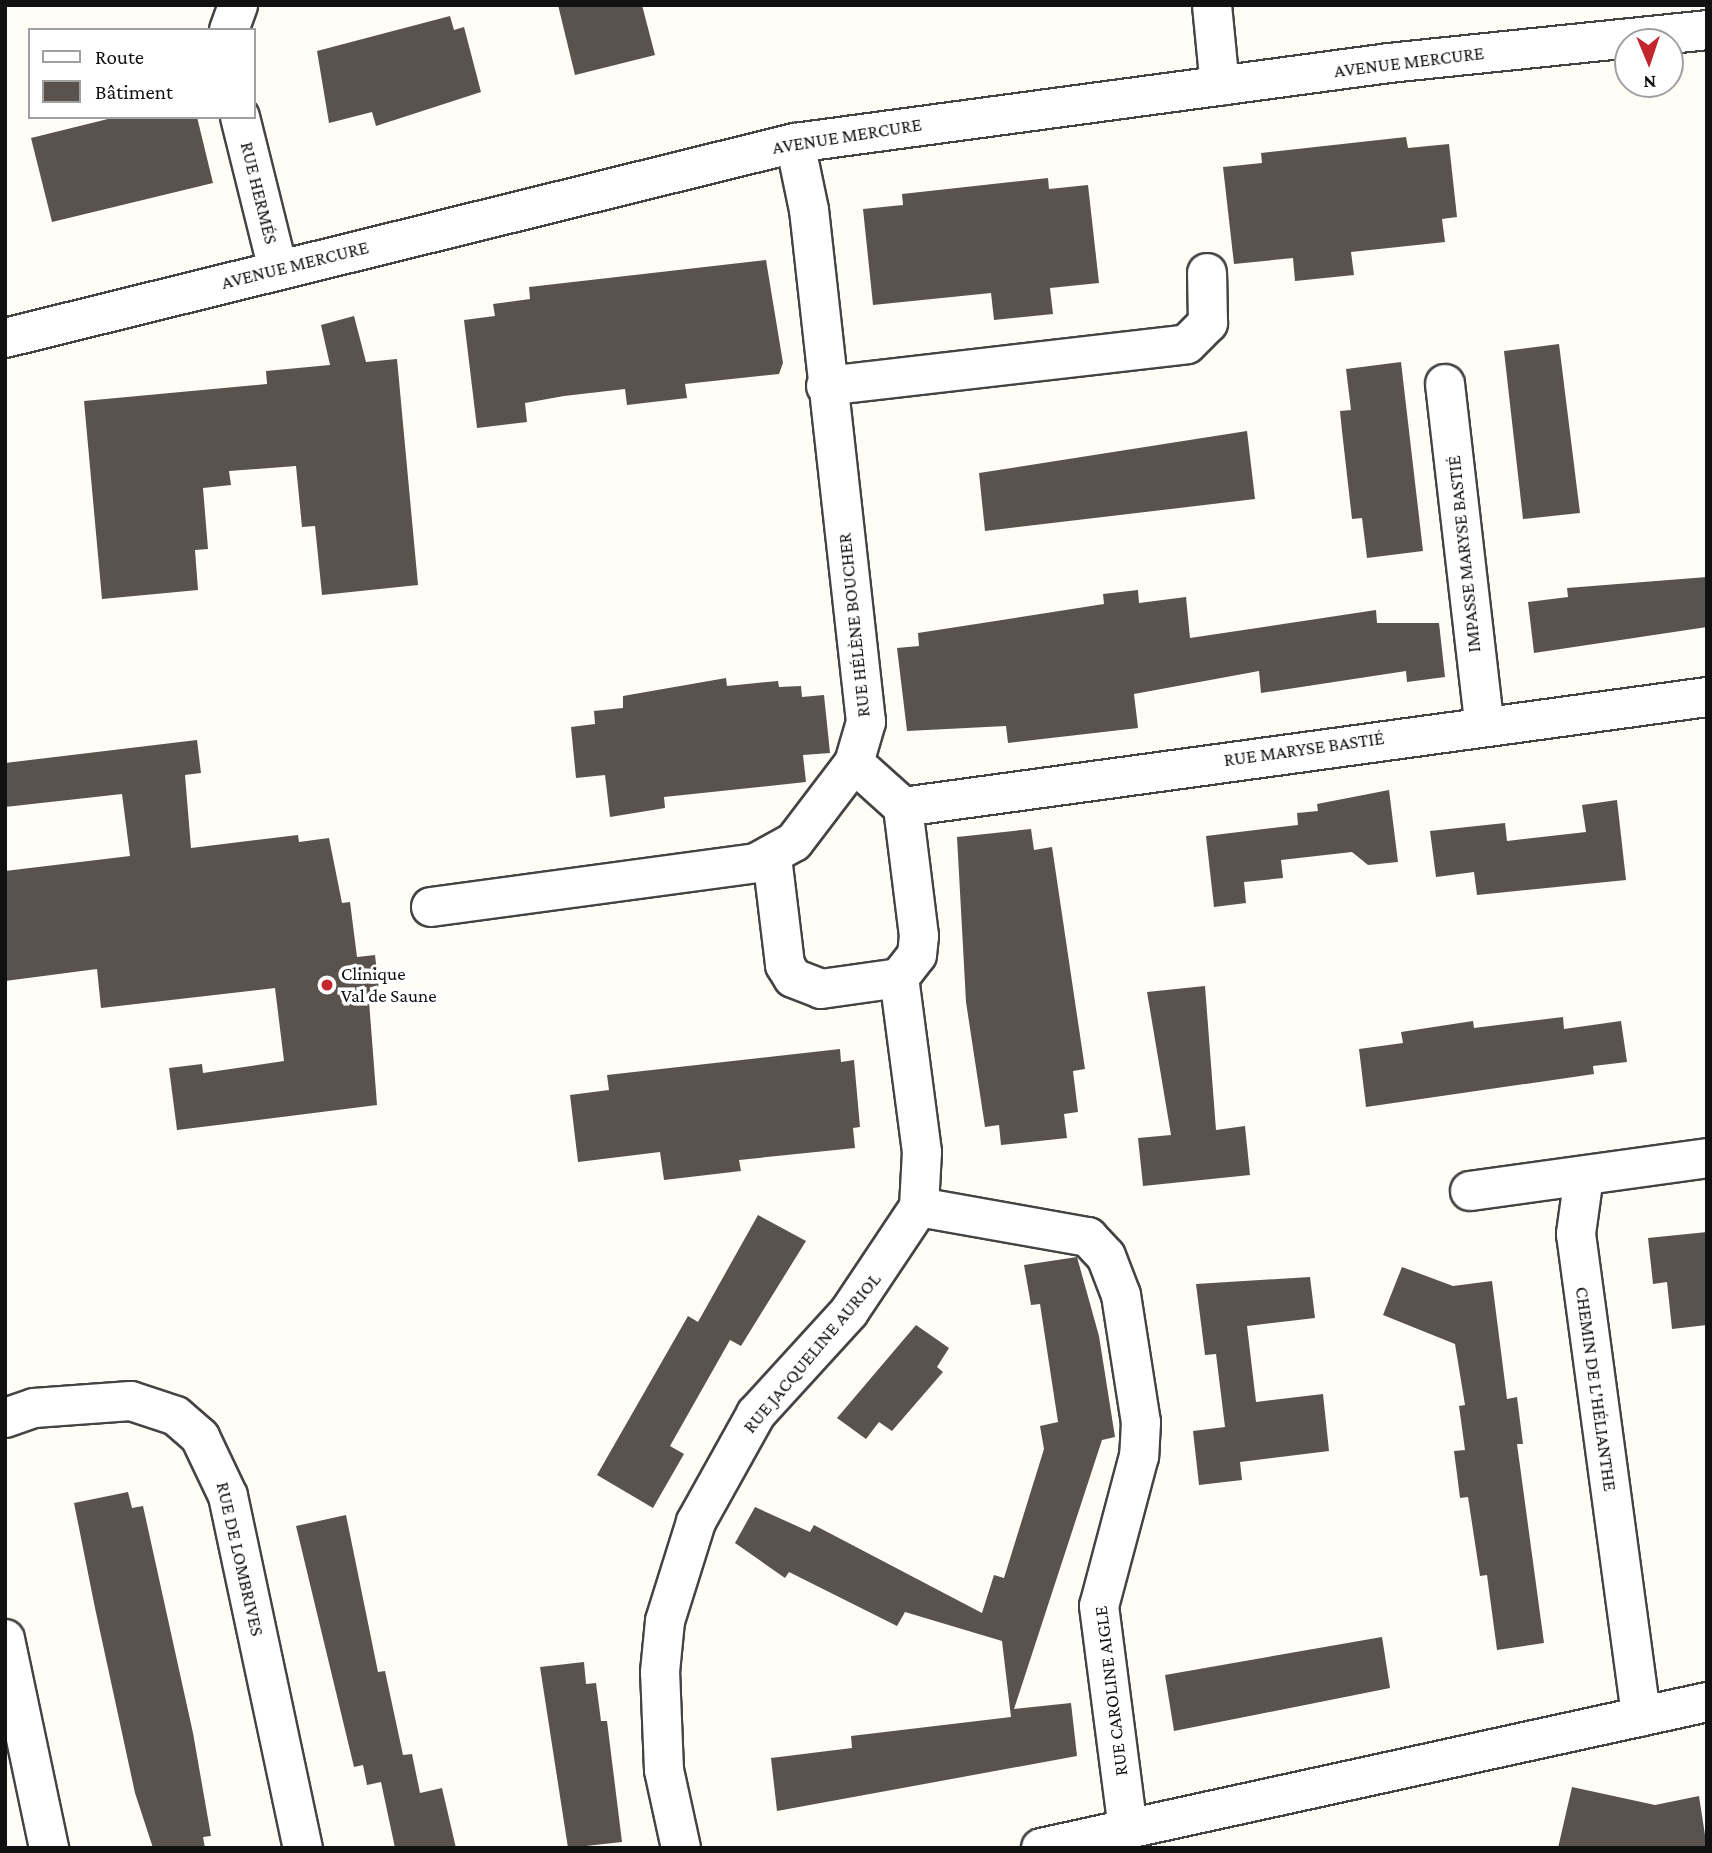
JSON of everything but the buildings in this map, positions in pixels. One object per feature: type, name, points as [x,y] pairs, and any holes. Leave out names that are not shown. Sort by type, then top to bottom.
[{"type":"street","points":[[1212,5],[1220,86]]},
{"type":"street","points":[[230,28],[237,6]]},
{"type":"street","name":"AVENUE MERCURE","points":[[5,338],[795,143],[1220,86],[1707,30]]},
{"type":"street","name":"RUE HERMÉS","points":[[240,119],[278,269]]},
{"type":"street","name":"RUE HÉLÈNE BOUCHER","points":[[772,857],[794,842],[854,762],[866,722],[826,386],[809,210],[795,143]]},
{"type":"street","points":[[826,386],[1187,344],[1208,323],[1207,274]]},
{"type":"street","name":"IMPASSE MARYSE BASTIÉ","points":[[1445,384],[1484,723]]},
{"type":"street","name":"RUE MARYSE BASTIÉ","points":[[903,807],[1484,723],[1707,697]]},
{"type":"street","points":[[431,907],[772,857],[785,965],[793,978],[821,989],[899,978],[917,955],[919,936],[903,807],[854,762]]},
{"type":"street","points":[[899,978],[922,1152],[919,1206]]},
{"type":"street","points":[[1470,1191],[1707,1158]]},
{"type":"street","name":"CHEMIN DE L'HÉLIANTHE","points":[[1584,1176],[1576,1234],[1642,1717]]},
{"type":"street","name":"RUE CAROLINE AIGLE","points":[[919,1206],[1088,1237],[1106,1256],[1121,1295],[1141,1422],[1139,1456],[1099,1606],[1128,1829]]},
{"type":"street","name":"RUE JACQUELINE AURIOL","points":[[681,1848],[664,1770],[660,1672],[665,1621],[696,1522],[756,1414],[849,1312],[919,1206]]},
{"type":"street","name":"RUE DE LOMBRIVES","points":[[5,1418],[34,1408],[131,1401],[176,1416],[200,1437],[228,1496],[303,1848]]},
{"type":"street","points":[[5,1640],[49,1848]]},
{"type":"street","points":[[1041,1848],[1707,1702]]},
{"type":"place","name":"Clinique Val de Saune","points":[[327,985]]}]
